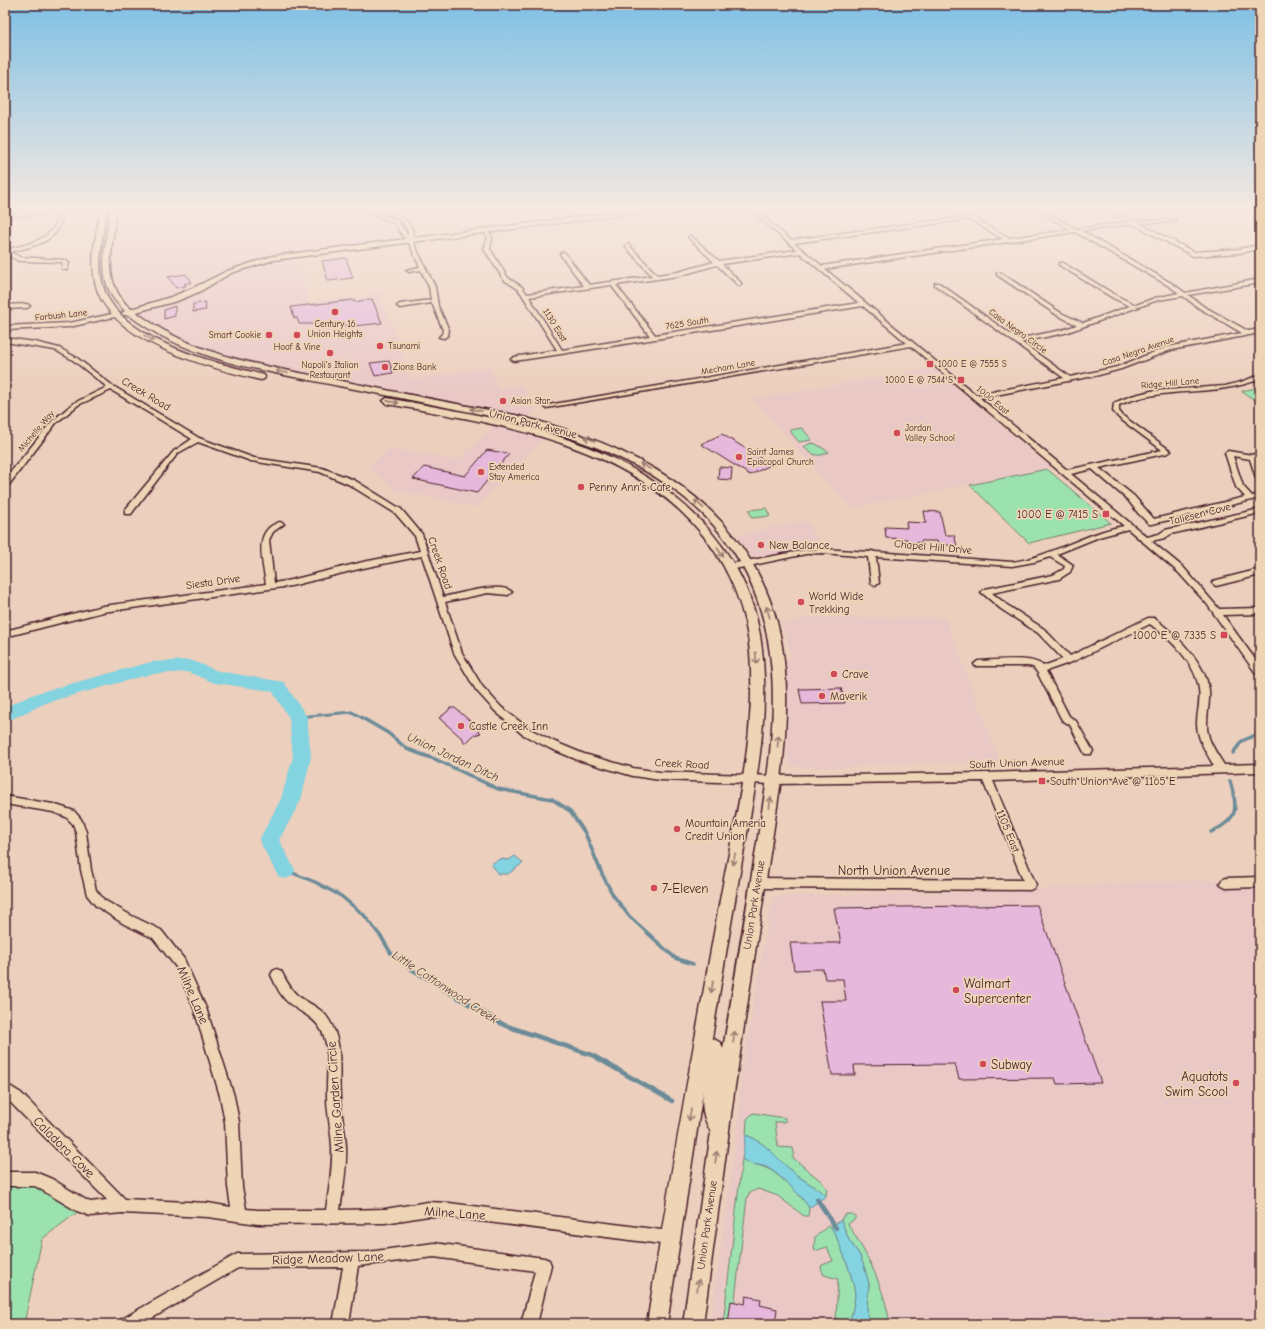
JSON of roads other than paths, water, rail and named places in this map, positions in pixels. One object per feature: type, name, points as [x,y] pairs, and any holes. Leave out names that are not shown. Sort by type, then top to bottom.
[{"type":"main road","name":"Union Park Avenue","points":[[97,271],[103,296],[117,315],[139,332],[160,344],[188,356],[217,366],[255,375],[508,426],[555,438],[588,450],[631,471],[670,497],[703,528],[730,567],[748,609],[756,652],[756,718],[750,780],[702,1043],[656,1324]]},
{"type":"main road","points":[[98,271],[104,278],[108,280]]},
{"type":"main road","points":[[108,271],[108,280]]},
{"type":"main road","points":[[117,315],[180,297],[232,271]]},
{"type":"main road","name":"Union Park Avenue","points":[[108,280],[115,294],[131,312],[153,328],[202,352],[267,370],[534,422],[601,444],[630,457],[664,477],[683,491],[703,508],[722,528],[747,564],[759,586],[768,611],[777,658],[779,700],[778,732],[774,780],[757,883],[693,1324]]},
{"type":"main road","points":[[702,1043],[715,1049],[716,1055],[710,1105],[712,1116],[720,1132]]},
{"type":"street","points":[[424,271],[434,292],[434,301],[446,330],[445,335],[442,337]]},
{"type":"street","name":"1130 East","points":[[501,271],[509,281],[520,288],[526,296],[561,352]]},
{"type":"street","points":[[575,271],[587,287]]},
{"type":"street","points":[[651,271],[656,277]]},
{"type":"street","points":[[526,296],[692,271]]},
{"type":"street","points":[[726,271],[739,284]]},
{"type":"street","name":"1000 East","points":[[824,271],[1181,570],[1199,589],[1217,612],[1260,672]]},
{"type":"street","points":[[1072,271],[1115,297],[1134,306]]},
{"type":"street","points":[[1146,271],[1171,285],[1201,307],[1247,333]]},
{"type":"street","points":[[1000,274],[1060,314],[1082,325]]},
{"type":"street","points":[[1016,341],[1054,335],[1157,299],[1260,281]]},
{"type":"street","points":[[612,284],[654,337]]},
{"type":"street","name":"Casa Negra Circle","points":[[937,284],[1069,379]]},
{"type":"street","points":[[400,306],[434,301]]},
{"type":"street","name":"7625 South","points":[[514,359],[863,304]]},
{"type":"street","points":[[5,306],[27,306]]},
{"type":"street","name":"Forbush Lane","points":[[5,328],[69,325],[117,315]]},
{"type":"street","name":"Casa Negra Avenue","points":[[975,397],[1119,368],[1170,348],[1260,331]]},
{"type":"street","name":"Creek Road","points":[[5,340],[57,349],[75,359],[111,387],[197,439],[253,460],[322,470],[351,482],[401,514],[419,536],[460,658],[479,688],[498,709],[532,734],[581,757],[633,772],[681,777],[774,780]]},
{"type":"street","name":"Mecham Lane","points":[[548,408],[912,344]]},
{"type":"street","name":"Ridge Hill Lane","points":[[1065,473],[1168,451],[1121,418],[1116,411],[1116,404],[1126,398],[1154,392],[1230,387],[1260,377]]},
{"type":"street","name":"Michelle Way","points":[[5,484],[54,422],[76,404],[111,387]]},
{"type":"street","points":[[128,512],[176,452],[197,439]]},
{"type":"street","points":[[1250,498],[1240,487],[1228,452],[1257,455],[1260,478]]},
{"type":"street","points":[[1093,467],[1131,498],[1152,522],[1260,496]]},
{"type":"street","name":"Taliesen Cove","points":[[1146,540],[1162,536],[1168,532],[1260,511]]},
{"type":"street","points":[[270,586],[265,540],[266,535],[270,530],[280,524]]},
{"type":"street","name":"Chapel Hill Drive","points":[[730,567],[806,552],[823,551],[872,553],[1012,564],[1026,563],[1096,535],[1129,527]]},
{"type":"street","name":"Siesta Drive","points":[[5,634],[103,609],[312,579],[363,565],[424,552]]},
{"type":"street","points":[[872,553],[875,583]]},
{"type":"street","points":[[1051,554],[1069,565],[1067,570],[1056,577],[985,592],[1004,607],[1041,631],[1069,660]]},
{"type":"street","points":[[1216,583],[1260,572]]},
{"type":"street","points":[[440,600],[488,590],[508,592]]},
{"type":"street","points":[[1217,612],[1260,611]]},
{"type":"street","points":[[1042,670],[1069,660],[1151,620],[1176,642],[1202,679],[1204,690],[1201,726],[1203,736],[1220,768]]},
{"type":"street","points":[[978,664],[1028,663],[1036,665],[1042,670],[1065,718],[1073,723],[1088,752]]},
{"type":"street","name":"South Union Avenue","points":[[774,780],[986,777],[1220,768],[1260,768]]},
{"type":"street","name":"1105 East","points":[[986,777],[1030,885]]},
{"type":"street","name":"Milne Lane","points":[[5,800],[53,808],[70,814],[77,822],[81,832],[86,870],[91,892],[100,903],[128,920],[157,934],[180,963],[200,1008],[227,1096],[232,1122],[235,1187],[240,1216]]},
{"type":"street","points":[[1226,883],[1260,882]]},
{"type":"street","name":"North Union Avenue","points":[[757,883],[1030,885]]},
{"type":"street","name":"Milne Garden Circle","points":[[277,975],[284,990],[294,1001],[315,1013],[325,1023],[331,1035],[332,1091],[339,1146],[338,1175],[332,1218]]},
{"type":"street","name":"Caladora Cove","points":[[5,1090],[16,1098],[122,1206]]},
{"type":"street","name":"Milne Lane","points":[[5,1179],[35,1179],[47,1184],[82,1206],[90,1209],[122,1206],[208,1210],[240,1216],[332,1218],[385,1216],[428,1209],[669,1238]]},
{"type":"street","name":"Ridge Meadow Lane","points":[[127,1324],[237,1261],[368,1259],[434,1250],[544,1265],[529,1324]]},
{"type":"street","points":[[341,1324],[352,1259]]},
{"type":"water","points":[[515,856],[523,863],[508,874],[499,874],[491,864],[500,859],[509,860]]},
{"type":"water","points":[[746,1135],[760,1142],[794,1173],[826,1196],[809,1208],[783,1179],[771,1170],[742,1159]]},
{"type":"water","points":[[841,1220],[849,1240],[859,1254],[869,1284],[867,1306],[868,1324],[858,1324],[850,1321],[855,1296],[854,1289],[846,1261],[831,1227]]},
{"type":"waterway","name":"Little Cottonwood Creek","points":[[5,715],[43,697],[151,668],[190,666],[215,677],[278,686],[298,717],[302,757],[291,800],[269,840],[285,870]]},
{"type":"waterway","name":"Union Jordan Ditch","points":[[298,717],[352,712],[366,720]]},
{"type":"waterway","name":"Union Jordan Ditch","points":[[364,719],[388,733],[407,749],[437,760],[498,789],[552,799],[570,811],[585,833],[602,874],[613,895],[629,916],[675,958],[693,964]]},
{"type":"waterway","name":"Union Jordan Ditch","points":[[1233,753],[1242,741],[1260,733]]},
{"type":"waterway","name":"Union Jordan Ditch","points":[[1211,832],[1227,822],[1234,812],[1235,806],[1230,781]]},
{"type":"waterway","name":"Little Cottonwood Creek","points":[[285,870],[315,882],[341,896],[364,915],[382,938],[392,955],[414,971],[444,989]]},
{"type":"waterway","name":"Little Cottonwood Creek","points":[[442,988],[504,1025],[592,1055],[672,1101]]},
{"type":"waterway","name":"Little Cottonwood Creek","points":[[817,1199],[836,1228]]},
{"type":"place","name":"Century 16 Union Heights","points":[[335,312]]},
{"type":"place","name":"Smart Cookie","points":[[269,335]]},
{"type":"place","name":"Hoof & Vine","points":[[297,335]]},
{"type":"place","name":"Tsunami","points":[[380,346]]},
{"type":"place","name":"Napoli's Italian Restaurant","points":[[330,353]]},
{"type":"place","name":"1000 E @ 7555 S","points":[[930,364]]},
{"type":"place","name":"Zions Bank","points":[[385,367]]},
{"type":"place","name":"1000 E @ 7544 S","points":[[961,380]]},
{"type":"place","name":"Asian Star","points":[[503,401]]},
{"type":"place","name":"Jordan Valley School","points":[[897,433]]},
{"type":"place","name":"Saint James Episcopal Church","points":[[739,457]]},
{"type":"place","name":"Extended Stay America","points":[[481,472]]},
{"type":"place","name":"Penny Ann's Cafe","points":[[581,487]]},
{"type":"place","name":"1000 E @ 7415 S","points":[[1106,514]]},
{"type":"place","name":"New Balance","points":[[761,545]]},
{"type":"place","name":"World Wide Trekking","points":[[801,602]]},
{"type":"place","name":"1000 E @ 7335 S","points":[[1224,635]]},
{"type":"place","name":"Crave","points":[[834,674]]},
{"type":"place","name":"Maverik","points":[[822,696]]},
{"type":"place","name":"Castle Creek Inn","points":[[461,726]]},
{"type":"place","name":"South Union Ave @ 1165 E","points":[[1042,781]]},
{"type":"place","name":"Mountain Ameria Credit Union","points":[[677,829]]},
{"type":"place","name":"7-Eleven","points":[[654,888]]},
{"type":"place","name":"Walmart Supercenter","points":[[956,990]]},
{"type":"place","name":"Subway","points":[[983,1064]]},
{"type":"place","name":"Aquatots Swim Scool","points":[[1236,1083]]}]
